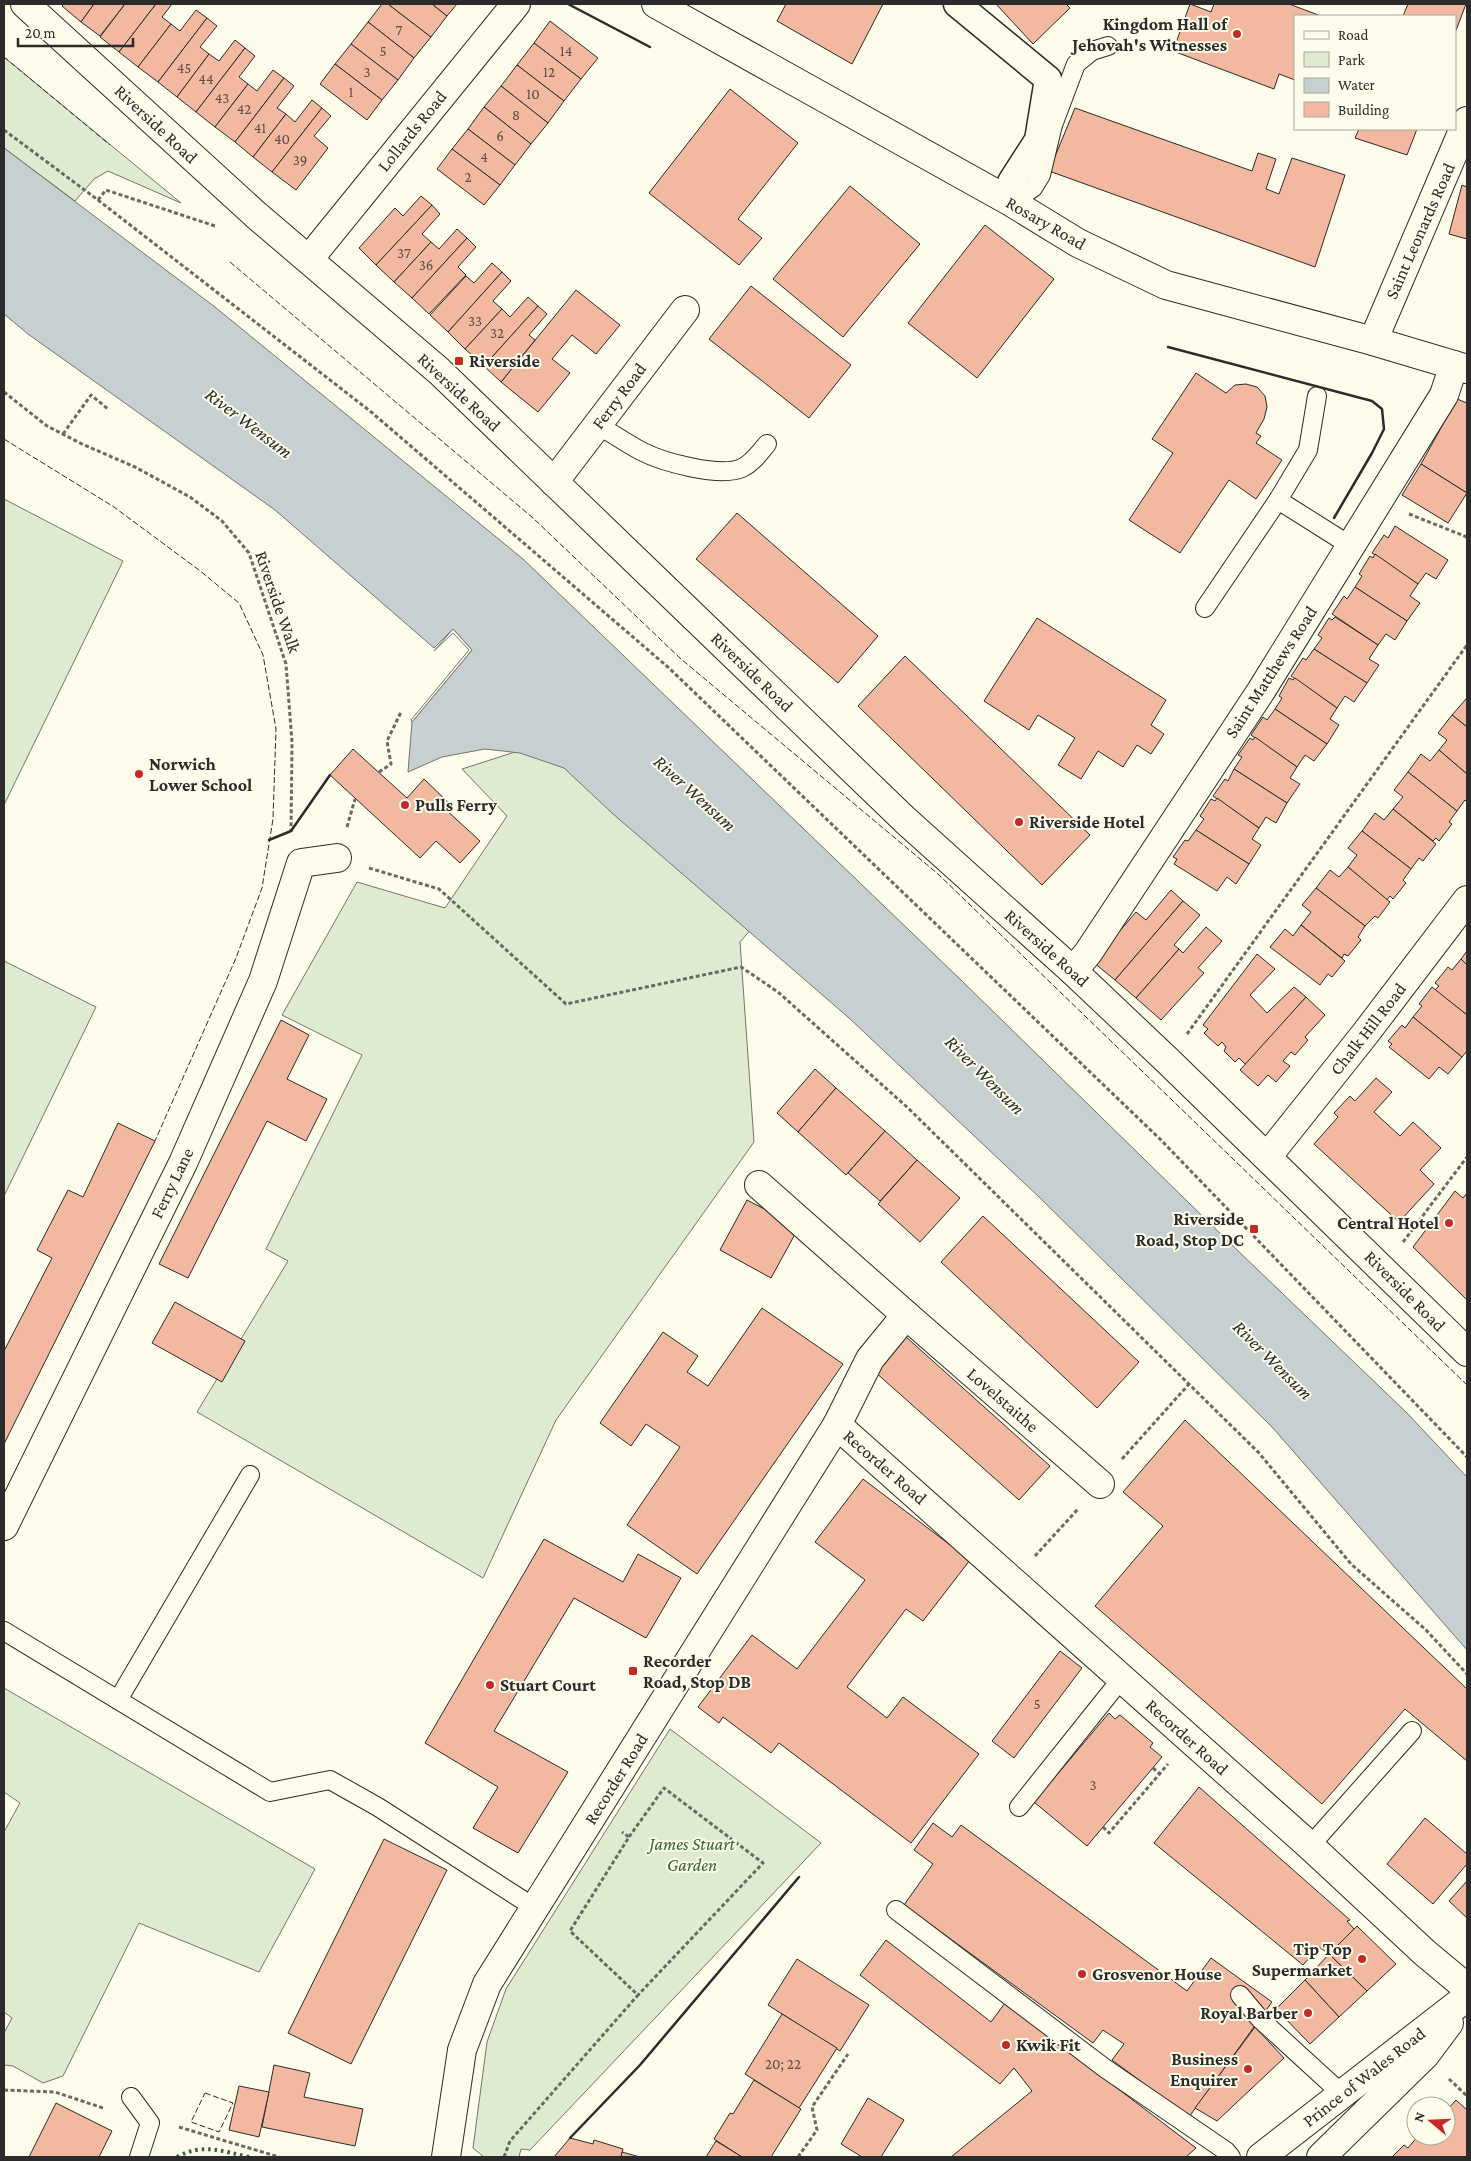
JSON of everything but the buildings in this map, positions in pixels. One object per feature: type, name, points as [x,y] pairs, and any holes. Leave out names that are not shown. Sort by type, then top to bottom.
[{"type":"street","name":"Riverside Road","points":[[25,4],[256,215],[439,371],[905,820],[1073,971],[1168,1061],[1383,1268],[1467,1352]]},
{"type":"street","name":"Lollards Road","points":[[308,259],[516,4]]},
{"type":"street","name":"Rosary Road","points":[[656,4],[1011,202],[1078,243],[1166,285],[1373,341],[1460,367]]},
{"type":"street","points":[[958,4],[1048,79],[1038,140],[1011,182],[1011,202]]},
{"type":"street","name":"Saint Leonards Road","points":[[1373,341],[1467,121]]},
{"type":"street","name":"Ferry Road","points":[[554,482],[685,310]]},
{"type":"street","name":"Saint Matthews Road","points":[[1073,971],[1088,953],[1260,691],[1460,367]]},
{"type":"street","points":[[301,864],[337,858]]},
{"type":"street","name":"Ferry Lane","points":[[4,1526],[182,1163],[263,981],[301,864]]},
{"type":"street","name":"Chalk Hill Road","points":[[1267,1157],[1365,1034],[1467,900]]},
{"type":"street","name":"Lovelstaithe","points":[[759,1185],[1100,1484]]},
{"type":"street","points":[[837,1426],[870,1359],[906,1315]]},
{"type":"street","name":"Recorder Road","points":[[446,2157],[462,2050],[487,1984],[837,1426],[1122,1678],[1310,1846],[1431,1958],[1467,1988]]},
{"type":"street","name":"Prince of Wales Road","points":[[1261,2157],[1467,1999]]},
{"type":"street","name":"Prince of Wales Road","points":[[1321,2157],[1424,2056],[1467,1999]]},
{"type":"lane","points":[[1011,202],[1033,188],[1041,175],[1053,126],[1076,64],[1092,51],[1108,46]]},
{"type":"lane","points":[[1205,608],[1278,500],[1308,450],[1317,396]]},
{"type":"lane","points":[[598,425],[643,452],[691,467],[718,472],[741,469],[751,462],[767,444]]},
{"type":"lane","points":[[1278,500],[1351,546]]},
{"type":"lane","points":[[118,1700],[250,1475]]},
{"type":"lane","points":[[4,1631],[270,1792],[330,1780],[378,1807],[535,1908]]},
{"type":"lane","points":[[1019,1807],[1122,1678]]},
{"type":"lane","points":[[1310,1846],[1412,1731]]},
{"type":"lane","points":[[896,1910],[1106,2069],[1226,2151],[1231,2157]]},
{"type":"lane","points":[[1240,1995],[1260,2019],[1342,2094]]},
{"type":"lane","points":[[131,2097],[150,2123],[139,2157]]},
{"type":"path","points":[[4,130],[98,200],[370,412],[669,668],[1160,1140],[1467,1457]]},
{"type":"path","points":[[98,200],[106,190],[238,234],[256,215]]},
{"type":"path","name":"Riverside Walk","points":[[4,392],[48,426],[82,444],[135,467],[190,497],[222,521],[249,553],[286,664],[292,742],[291,831],[301,864]]},
{"type":"path","points":[[63,434],[91,395],[108,409]]},
{"type":"path","points":[[1378,502],[1467,536]]},
{"type":"path","points":[[1168,1061],[1467,645]]},
{"type":"path","points":[[379,772],[391,764],[388,741],[401,712]]},
{"type":"path","points":[[337,858],[439,889],[566,1004],[741,967],[769,984],[907,1108],[1190,1384],[1259,1454],[1351,1564],[1426,1630],[1467,1674]]},
{"type":"path","points":[[1383,1268],[1467,1157]]},
{"type":"path","points":[[1103,1827],[1109,1833],[1189,1738]]},
{"type":"path","points":[[1153,1768],[1160,1774]]},
{"type":"path","points":[[504,2157],[510,2140],[638,1995],[763,1863],[664,1788],[629,1837],[570,1931],[638,1995]]},
{"type":"path","points":[[596,1811],[629,1837]]},
{"type":"path","points":[[798,2157],[817,2130],[812,2106],[848,2054]]},
{"type":"path","points":[[4,2090],[54,2092],[67,2096]]},
{"type":"path","points":[[1464,2092],[1467,2096]]},
{"type":"path","points":[[176,2127],[279,2157]]},
{"type":"green space","points":[[4,57],[181,203],[108,171],[94,179],[75,201],[4,148]]},
{"type":"green space","points":[[4,499],[123,561],[4,805]]},
{"type":"green space","points":[[543,743],[775,901],[740,942],[754,1142],[556,1420],[483,1578],[197,1412],[288,1261],[266,1249],[362,1055],[282,1015],[357,882],[445,908],[507,816],[462,769]]},
{"type":"green space","points":[[4,961],[96,1007],[4,1196]]},
{"type":"green space","points":[[4,1688],[315,1869],[259,1972],[139,1923],[63,2076],[43,2083],[13,2066],[4,2065],[4,2033],[12,2018],[4,2012],[4,1832],[20,1803],[4,1792]]},
{"type":"green space","name":"James Stuart Garden","points":[[670,1729],[821,1843],[530,2150],[521,2149],[519,2157],[484,2157],[473,2148],[487,2042],[506,1989]]},
{"type":"water","name":"River Wensum","points":[[4,148],[215,307],[523,559],[962,981],[1407,1413],[1467,1477],[1467,1650],[1272,1427],[1039,1197],[849,1018],[612,813],[564,768],[520,753],[485,749],[442,757],[408,772],[412,722],[472,650],[453,629],[434,648],[275,510],[28,334],[4,314]]},
{"type":"pier","points":[[453,629],[472,650],[412,722],[411,720],[469,650],[453,633],[434,651]]},
{"type":"hedge","points":[[177,2157],[195,2150],[204,2149],[249,2157]]},
{"type":"fence","points":[[4,57],[110,145]]},
{"type":"fence","points":[[230,262],[533,518],[681,659],[938,874],[1467,1385]]},
{"type":"fence","points":[[4,439],[114,507],[199,570],[239,603],[263,655],[276,729],[273,819],[262,888],[236,958],[155,1141]]},
{"type":"fence","points":[[205,2093],[233,2103],[219,2132],[191,2122],[205,2093]]},
{"type":"wall","points":[[568,4],[650,47]]},
{"type":"wall","points":[[1168,347],[1372,401],[1382,409],[1384,429],[1334,518]]},
{"type":"wall","points":[[269,840],[291,831],[330,775]]},
{"type":"wall","points":[[570,2138],[640,2065],[799,1877]]},
{"type":"place","name":"Kingdom Hall of Jehovah's Witnesses","points":[[1237,34]]},
{"type":"place","name":"Riverside","points":[[459,361]]},
{"type":"place","name":"Norwich Lower School","points":[[139,774]]},
{"type":"place","name":"Pulls Ferry","points":[[405,805]]},
{"type":"place","name":"Riverside Hotel","points":[[1019,822]]},
{"type":"place","name":"Central Hotel","points":[[1449,1223]]},
{"type":"place","name":"Riverside Road, Stop DC","points":[[1254,1229]]},
{"type":"place","name":"Recorder Road, Stop DB","points":[[633,1671]]},
{"type":"place","name":"Stuart Court","points":[[490,1685]]},
{"type":"place","name":"Tip Top Supermarket","points":[[1362,1959]]},
{"type":"place","name":"Grosvenor House","points":[[1082,1974]]},
{"type":"place","name":"Royal Barber","points":[[1308,2013]]},
{"type":"place","name":"Kwik Fit","points":[[1006,2045]]},
{"type":"place","name":"Business Enquirer","points":[[1248,2069]]}]
